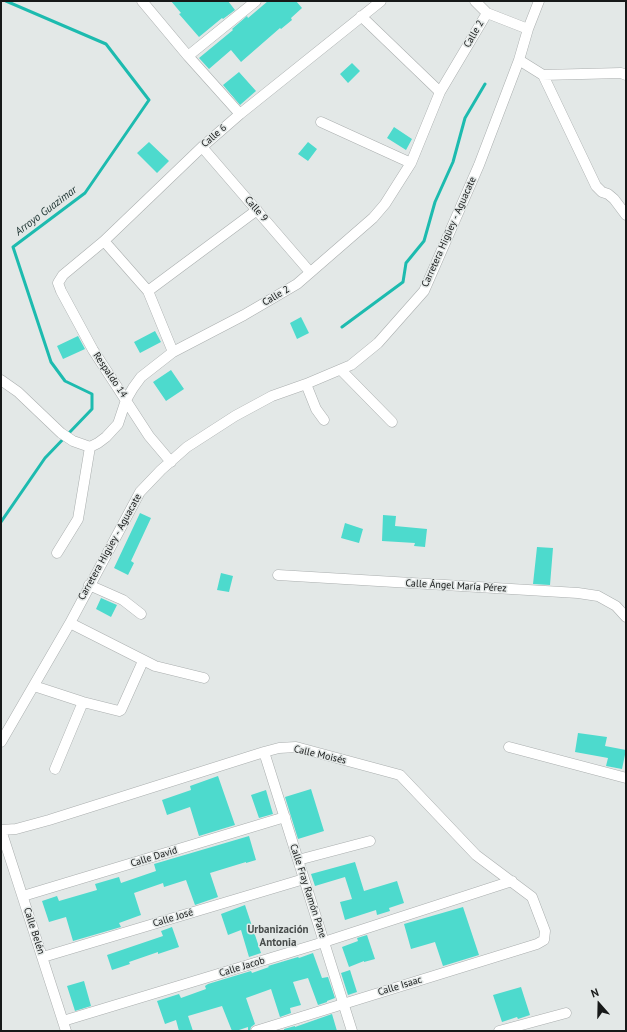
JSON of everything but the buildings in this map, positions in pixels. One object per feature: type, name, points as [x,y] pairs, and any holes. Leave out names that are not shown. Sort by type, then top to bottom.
[{"type":"street","points":[[142,1],[188,56],[240,114]]},
{"type":"street","points":[[188,56],[256,1]]},
{"type":"street","name":"Calle 6","points":[[58,283],[63,275],[104,240],[202,147],[240,114],[381,1]]},
{"type":"street","points":[[475,1],[487,12],[528,29]]},
{"type":"street","name":"Carretera Higüey - Aguacate","points":[[1,742],[70,623],[140,492],[187,447],[235,416],[272,396],[306,384],[351,365],[378,343],[424,291],[479,165],[519,60],[528,29],[539,1]]},
{"type":"street","name":"Calle 2","points":[[90,447],[98,443],[113,431],[118,424],[126,400],[141,377],[173,352],[244,315],[296,284],[373,218],[386,204],[411,163],[440,92],[487,12]]},
{"type":"street","points":[[361,16],[440,92]]},
{"type":"street","points":[[519,60],[543,75],[596,186],[602,192],[608,194],[614,199],[626,215]]},
{"type":"street","points":[[543,75],[621,73],[626,75]]},
{"type":"street","points":[[321,122],[411,163]]},
{"type":"street","name":"Calle 9","points":[[202,147],[310,272]]},
{"type":"street","points":[[148,291],[257,210]]},
{"type":"street","points":[[104,240],[148,291],[173,352]]},
{"type":"street","name":"Respaldo 14","points":[[58,283],[93,350],[149,436],[171,462]]},
{"type":"street","points":[[341,370],[392,422]]},
{"type":"street","points":[[1,380],[18,392],[61,433],[73,442],[90,447],[78,519],[57,553]]},
{"type":"street","points":[[306,384],[316,409],[324,420]]},
{"type":"street","name":"Calle Ángel María Pérez","points":[[278,575],[578,593],[598,596],[616,606],[626,617]]},
{"type":"street","points":[[89,585],[119,597],[141,614]]},
{"type":"street","points":[[70,623],[155,666],[204,678]]},
{"type":"street","points":[[34,686],[119,712],[143,661]]},
{"type":"street","points":[[55,769],[83,702]]},
{"type":"street","points":[[510,747],[626,778]]},
{"type":"street","name":"Calle Moisés","points":[[1,830],[16,829],[49,820],[264,752],[279,748],[296,748],[400,775],[476,855],[532,896],[545,931],[544,940]]},
{"type":"street","name":"Calle Fray Ramón Pane","points":[[264,752],[352,1031]]},
{"type":"street","name":"Calle David","points":[[23,896],[285,817]]},
{"type":"street","name":"Calle Belén","points":[[1,830],[65,1026]]},
{"type":"street","points":[[298,860],[370,841]]},
{"type":"street","name":"Calle José","points":[[43,957],[304,879]]},
{"type":"street","name":"Calle Jacob","points":[[65,1026],[512,881]]},
{"type":"street","name":"Calle Isaac","points":[[256,1031],[537,944],[544,940]]},
{"type":"street","points":[[500,1031],[566,1013]]},
{"type":"waterway","name":"Arroyo Guazimar","points":[[1,522],[45,458],[92,409],[92,394],[65,381],[51,362],[13,247],[85,193],[149,100],[106,44],[6,1]]},
{"type":"waterway","points":[[342,327],[403,282],[406,263],[424,241],[435,202],[453,162],[465,118],[485,84]]},
{"type":"district","name":"Urbanización Antonia","points":[[278,936]]}]
